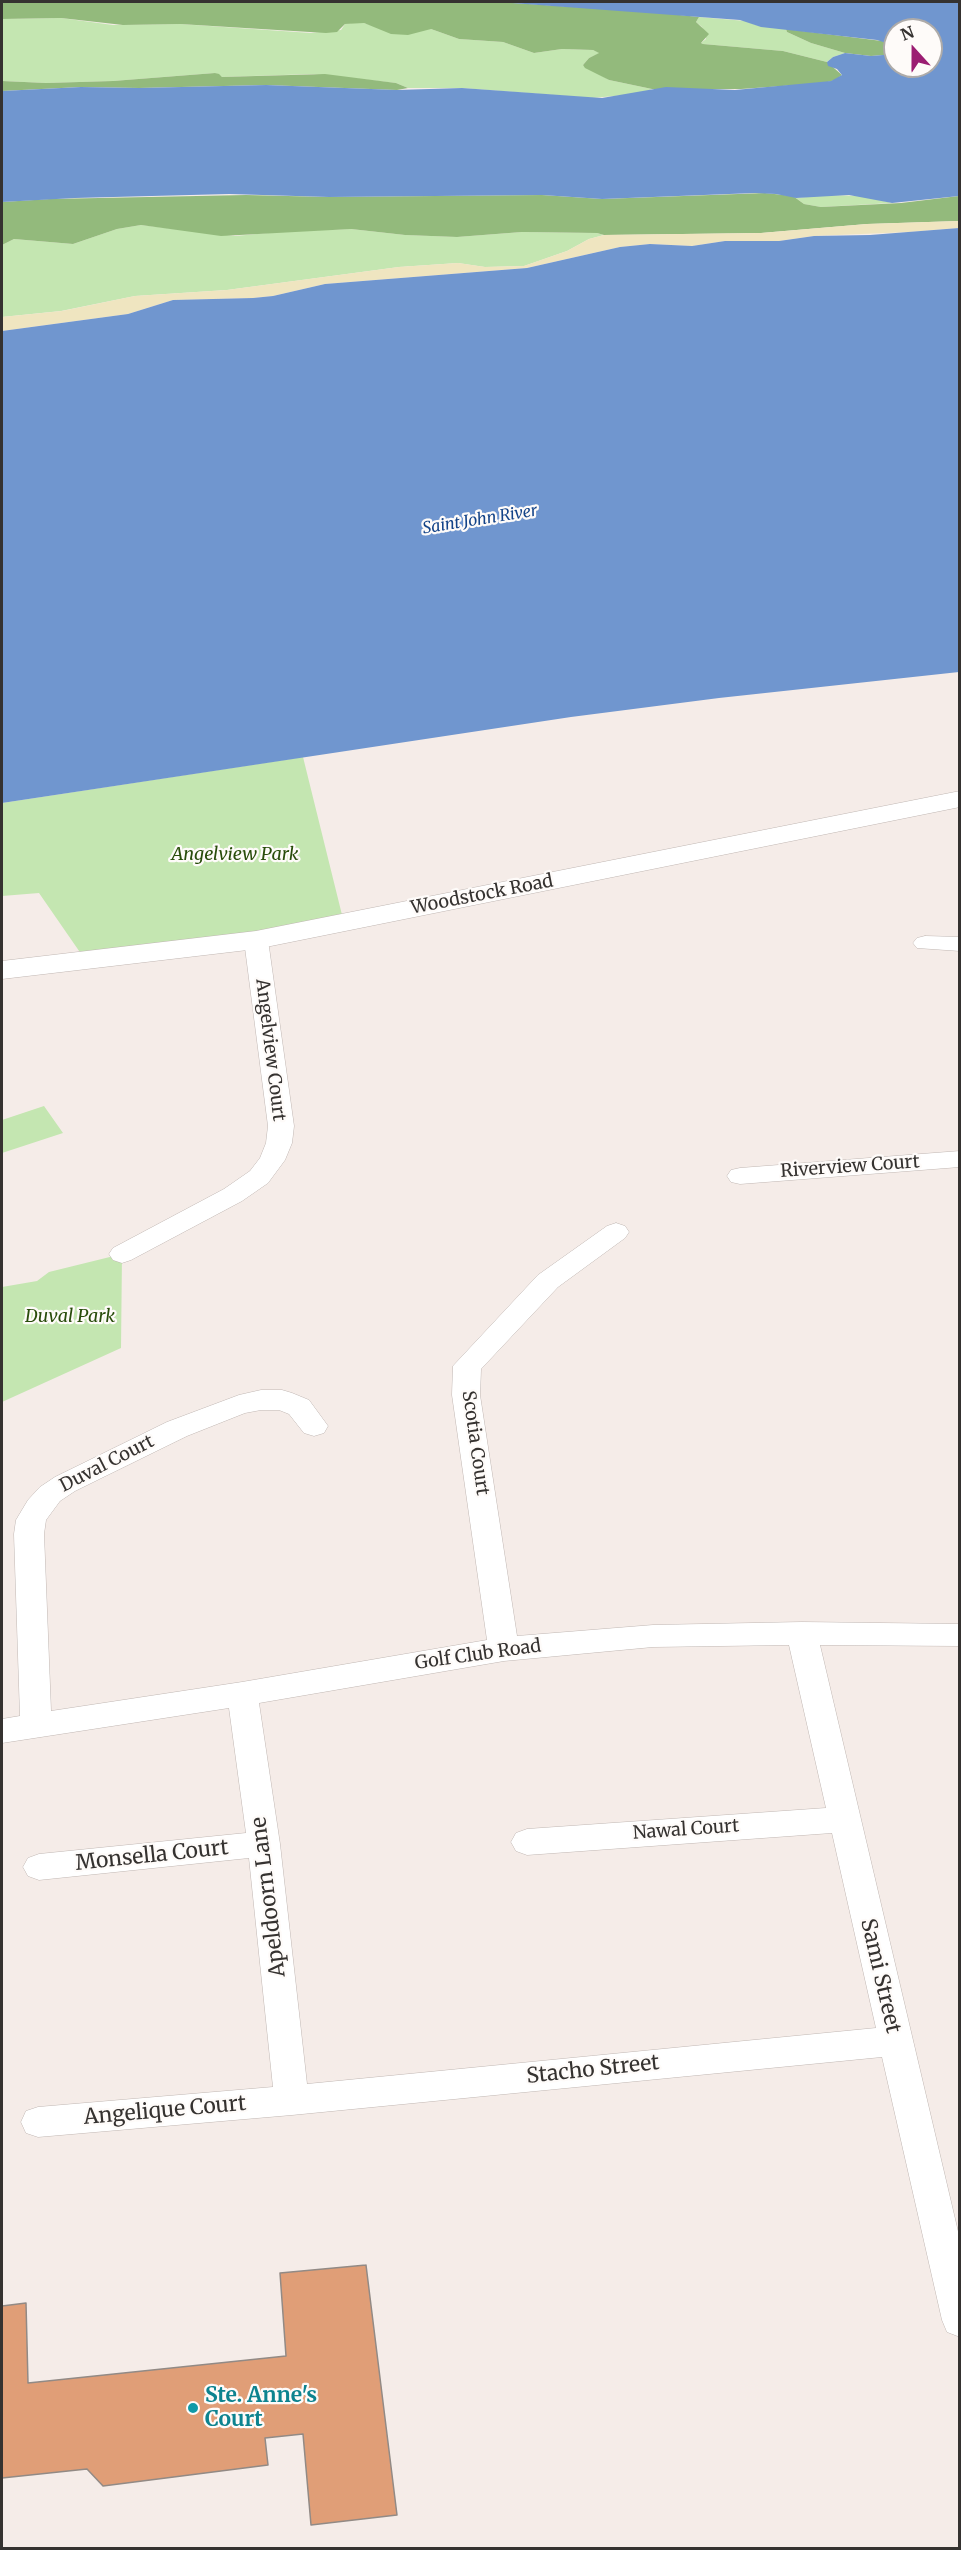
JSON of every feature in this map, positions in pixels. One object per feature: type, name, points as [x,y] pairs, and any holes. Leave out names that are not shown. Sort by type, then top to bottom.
[{"type":"main road","name":"Woodstock Road","points":[[2,970],[256,940],[960,799]]},
{"type":"street","name":"Angelview Court","points":[[122,1254],[233,1195],[258,1177],[272,1160],[279,1143],[281,1126],[256,940]]},
{"type":"street","points":[[925,943],[960,944]]},
{"type":"street","name":"Riverview Court","points":[[740,1176],[960,1159]]},
{"type":"street","name":"Scotia Court","points":[[504,1649],[466,1395],[466,1366],[548,1281],[616,1232]]},
{"type":"street","name":"Duval Court","points":[[36,1726],[29,1534],[38,1507],[50,1494],[65,1484],[177,1429],[239,1405],[261,1400],[282,1400],[299,1407],[314,1426]]},
{"type":"street","name":"Golf Club Road","points":[[2,1731],[242,1694],[504,1649],[653,1636],[802,1633],[960,1635]]},
{"type":"street","name":"Sami Street","points":[[802,1633],[960,2320]]},
{"type":"street","name":"Apeldoorn Lane","points":[[242,1694],[264,1844],[292,2100]]},
{"type":"street","name":"Nawal Court","points":[[527,1842],[844,1819]]},
{"type":"street","name":"Monsella Court","points":[[39,1867],[264,1844]]},
{"type":"street","name":"Stacho Street","points":[[292,2100],[894,2041]]},
{"type":"street","name":"Angelique Court","points":[[38,2122],[292,2100]]},
{"type":"green space","points":[[2,2],[498,2],[651,12],[699,17],[696,22],[709,34],[701,43],[703,44],[783,51],[827,62],[842,75],[824,83],[741,89],[652,89],[609,80],[585,68],[583,65],[589,58],[599,53],[593,50],[562,49],[534,53],[503,42],[459,39],[431,29],[408,35],[391,34],[364,23],[345,24],[337,32],[326,33],[180,24],[123,25],[61,18],[2,19]]},
{"type":"green space","points":[[699,17],[746,21],[756,25],[786,29],[787,32],[811,43],[845,53],[827,62],[783,51],[703,44],[701,43],[706,39],[702,27],[696,22]]},
{"type":"green space","points":[[61,18],[113,25],[180,24],[311,33],[341,30],[345,24],[352,23],[364,23],[383,29],[431,29],[459,39],[503,42],[534,53],[562,49],[593,50],[600,53],[589,58],[583,65],[609,80],[652,89],[626,95],[592,98],[462,88],[408,88],[396,83],[314,74],[222,77],[215,73],[113,81],[46,83],[2,81],[2,19]]},
{"type":"green space","points":[[786,29],[882,41],[883,55],[845,53],[811,43],[787,32]]},
{"type":"green space","points":[[215,73],[222,77],[325,74],[396,83],[408,88],[397,90],[266,85],[81,87],[2,91],[2,81],[46,83],[113,81]]},
{"type":"green space","points":[[765,193],[793,196],[804,204],[821,207],[901,203],[959,196],[959,221],[867,224],[761,233],[604,235],[522,232],[457,237],[405,235],[351,229],[221,236],[141,225],[117,229],[73,244],[14,239],[2,245],[2,202],[246,195],[329,197],[542,195],[602,199]]},
{"type":"green space","points":[[826,195],[864,196],[892,203],[821,207],[804,204],[796,198]]},
{"type":"green space","points":[[141,225],[235,236],[351,229],[405,235],[457,237],[522,232],[604,235],[524,266],[485,267],[458,263],[399,267],[227,290],[135,296],[61,311],[2,317],[2,245],[14,239],[73,244],[117,229]]},
{"type":"green space","name":"Angelview Park","points":[[303,757],[344,923],[86,961],[39,893],[2,896],[2,803]]},
{"type":"green space","points":[[44,1106],[63,1133],[2,1153],[2,1120]]},
{"type":"green space","name":"Duval Park","points":[[122,1254],[121,1348],[2,1402],[2,1287],[37,1281],[49,1272]]},
{"type":"sand","points":[[959,221],[959,228],[909,232],[814,236],[779,241],[725,241],[692,246],[650,244],[620,247],[527,268],[325,284],[273,296],[253,298],[173,300],[128,314],[2,331],[2,317],[62,311],[135,296],[227,290],[399,267],[458,263],[485,267],[524,266],[604,235],[761,233],[867,224]]},
{"type":"water","points":[[498,2],[959,2],[959,196],[892,203],[849,195],[796,198],[755,193],[602,199],[542,195],[329,197],[229,194],[2,202],[2,91],[81,87],[266,85],[397,90],[462,88],[602,98],[666,87],[735,90],[831,81],[842,75],[837,69],[828,66],[827,62],[845,53],[883,55],[883,78],[943,78],[943,18],[883,18],[883,42],[761,27],[740,20]]},
{"type":"water","name":"Saint John River","points":[[959,228],[959,672],[719,698],[571,717],[2,803],[2,331],[128,314],[173,300],[253,298],[273,296],[325,284],[527,268],[620,247],[650,244],[692,246],[725,241],[779,241],[814,236],[870,235]]},
{"type":"building","name":"Ste. Anne's Court","points":[[366,2265],[397,2515],[311,2525],[303,2434],[265,2438],[268,2465],[103,2486],[87,2469],[2,2478],[2,2306],[26,2303],[28,2383],[286,2356],[280,2273]]},
{"type":"place","name":"Ste. Anne's Court","points":[[193,2408]]}]
